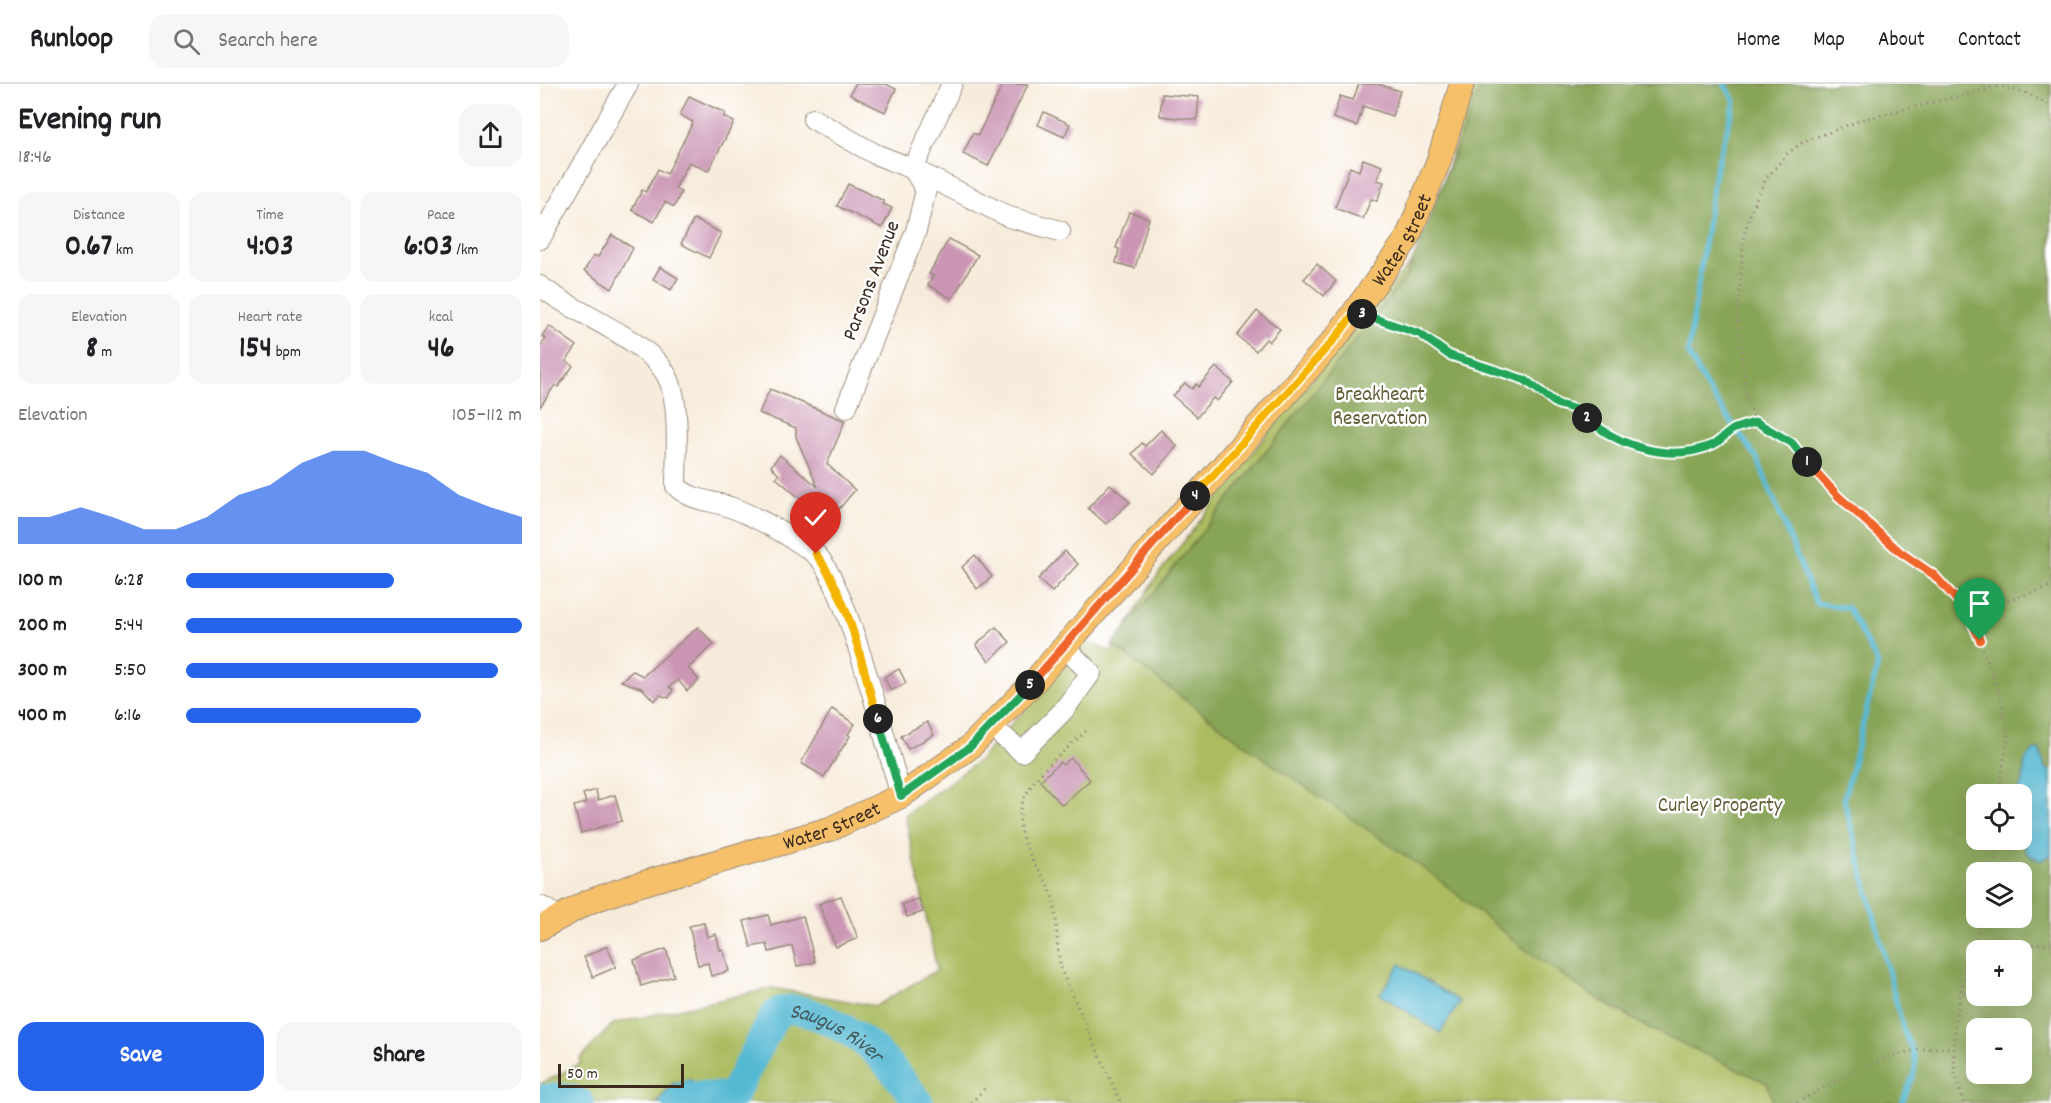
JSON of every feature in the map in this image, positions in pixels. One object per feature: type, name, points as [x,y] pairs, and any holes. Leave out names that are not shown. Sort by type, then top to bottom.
[{"type":"main road","name":"Water Street","points":[[546,917],[634,886],[821,833],[901,796],[953,760],[992,726],[1338,335],[1355,312],[1407,239],[1439,160],[1462,84]]},
{"type":"street","points":[[540,239],[628,84]]},
{"type":"street","points":[[913,169],[952,84]]},
{"type":"street","points":[[813,119],[875,154],[913,169],[1009,217],[1060,231]]},
{"type":"street","name":"Parsons Avenue","points":[[846,408],[916,231],[926,190],[913,169]]},
{"type":"street","points":[[540,286],[624,338],[655,360],[667,376],[673,397],[676,486],[686,495],[731,507],[768,526],[816,554],[827,568],[843,602],[901,796]]},
{"type":"street","points":[[992,726],[1022,752],[1063,711],[1091,673],[1064,647]]},
{"type":"path","points":[[2000,784],[2008,736],[2000,695],[1967,611],[1934,575],[1900,552],[1838,496],[1792,443],[1756,422],[1746,396],[1738,316],[1744,234],[1753,204],[1766,179],[1787,154],[1803,142],[1864,118],[2000,86],[2024,92],[2051,106]]},
{"type":"path","points":[[1355,312],[1420,334],[1449,355],[1525,380],[1557,404],[1578,410],[1597,428],[1635,448],[1676,452],[1713,445],[1735,428],[1756,422]]},
{"type":"path","points":[[1967,611],[1992,606],[2051,586]]},
{"type":"path","points":[[1086,731],[1025,793],[1020,821],[1029,854],[1053,900],[1057,955],[1062,972],[1121,1103]]},
{"type":"path","points":[[1964,1103],[1955,1073],[1954,1048],[1961,998],[1979,928]]},
{"type":"path","points":[[2032,945],[2051,944]]},
{"type":"path","points":[[1961,998],[1966,991]]},
{"type":"path","points":[[1797,1103],[1864,1066],[1920,1047],[1954,1048]]},
{"type":"path","points":[[971,1103],[985,1089]]},
{"type":"green space","name":"Curley Property","points":[[1473,84],[2051,84],[2051,1103],[540,1103],[540,1084],[580,1064],[580,1059],[613,1024],[772,988],[876,1006],[937,970],[905,815],[981,759],[1085,641],[1111,652],[1157,576],[1278,420],[1422,250]]},
{"type":"green space","name":"Curley Property","points":[[1481,84],[2051,84],[2051,1103],[1773,1103],[1767,1083],[1645,1026],[1587,992],[1522,947],[1432,874],[1259,755],[1112,645],[1407,275]]},
{"type":"water","points":[[2034,750],[2040,750],[2045,768],[2051,772],[2051,855],[2041,861],[2029,855],[2025,850],[2032,850],[2032,784],[2022,784],[2025,760]]},
{"type":"water","points":[[1400,964],[1460,1002],[1440,1033],[1380,994]]},
{"type":"water","points":[[689,1079],[720,1098],[701,1103],[657,1103],[672,1084]]},
{"type":"building","points":[[855,84],[886,84],[896,89],[885,112],[850,95]]},
{"type":"building","points":[[1003,84],[1028,84],[988,166],[963,154],[973,133],[978,135]]},
{"type":"building","points":[[1359,84],[1378,84],[1400,91],[1392,116],[1363,106],[1357,126],[1333,118],[1340,96],[1353,100]]},
{"type":"building","points":[[1162,94],[1199,97],[1197,120],[1160,116]]},
{"type":"building","points":[[689,96],[725,113],[724,117],[734,122],[708,171],[689,162],[675,189],[681,192],[674,207],[665,202],[654,222],[632,210],[642,190],[646,192],[658,169],[667,174],[693,122],[680,115]]},
{"type":"building","points":[[1044,112],[1070,124],[1064,137],[1038,125]]},
{"type":"building","points":[[1363,159],[1382,166],[1377,180],[1384,182],[1377,201],[1371,199],[1363,219],[1335,208],[1350,167],[1359,171]]},
{"type":"building","points":[[848,184],[884,201],[883,204],[892,208],[882,228],[837,206]]},
{"type":"building","points":[[1129,212],[1149,218],[1135,268],[1116,263],[1119,249],[1116,248]]},
{"type":"building","points":[[694,219],[721,233],[709,258],[681,244]]},
{"type":"building","points":[[612,235],[633,248],[612,289],[584,271],[594,255],[598,257]]},
{"type":"building","points":[[949,239],[978,255],[952,299],[928,285],[933,276],[929,274]]},
{"type":"building","points":[[1317,264],[1336,281],[1324,296],[1304,279]]},
{"type":"building","points":[[660,267],[678,278],[671,290],[653,279]]},
{"type":"building","points":[[1257,311],[1280,329],[1269,342],[1266,339],[1256,351],[1237,336]]},
{"type":"building","points":[[549,326],[577,346],[566,361],[573,366],[558,387],[555,385],[540,407],[540,347],[546,339],[542,336]]},
{"type":"building","points":[[1216,367],[1233,382],[1217,401],[1213,398],[1197,417],[1173,396],[1185,383],[1192,389],[1196,384],[1198,387]]},
{"type":"building","points":[[770,389],[845,421],[827,464],[855,490],[828,522],[776,478],[779,475],[771,466],[780,455],[818,487],[796,437],[796,428],[759,413]]},
{"type":"building","points":[[1161,430],[1177,446],[1154,474],[1132,454],[1142,443],[1145,446]]},
{"type":"building","points":[[1110,484],[1130,502],[1106,524],[1088,508]]},
{"type":"building","points":[[1065,551],[1078,564],[1052,592],[1038,579]]},
{"type":"building","points":[[975,555],[992,577],[977,589],[962,567]]},
{"type":"building","points":[[698,627],[714,644],[688,668],[699,680],[687,691],[678,680],[669,687],[673,689],[669,698],[660,695],[654,701],[643,689],[621,681],[633,671],[643,676]]},
{"type":"building","points":[[996,627],[1010,642],[989,661],[976,645]]},
{"type":"building","points":[[899,669],[906,683],[891,691],[884,677]]},
{"type":"building","points":[[832,709],[855,724],[824,777],[801,763]]},
{"type":"building","points":[[927,722],[934,735],[908,749],[901,736]]},
{"type":"building","points":[[1071,758],[1090,780],[1062,805],[1040,781],[1060,762],[1063,765]]},
{"type":"building","points":[[596,790],[598,800],[615,795],[622,821],[581,833],[574,806],[586,803],[583,794]]},
{"type":"building","points":[[841,896],[858,938],[836,947],[819,904]]},
{"type":"building","points":[[919,899],[923,912],[907,917],[902,904]]},
{"type":"building","points":[[768,915],[771,925],[803,916],[815,962],[797,966],[792,946],[769,952],[767,944],[751,947],[744,921]]},
{"type":"building","points":[[704,923],[707,937],[716,934],[729,971],[711,976],[708,963],[698,965],[689,926]]},
{"type":"building","points":[[607,946],[616,967],[593,977],[584,957]]},
{"type":"building","points":[[666,949],[674,976],[641,986],[634,960]]},
{"type":"waterway","points":[[1724,84],[1735,101],[1715,172],[1688,353],[1707,388],[1757,458],[1816,603],[1848,608],[1878,664],[1844,799],[1904,1032],[1915,1061],[1914,1074],[1902,1103]]},
{"type":"waterway","name":"Saugus River","points":[[677,1103],[689,1096],[732,1097],[774,1017],[782,1011],[793,1010],[819,1016],[866,1043],[919,1103]]},
{"type":"waterway","name":"Saugus River","points":[[540,1100],[565,1098],[579,1103]]},
{"type":"route","points":[[816,554],[827,568],[843,602],[901,796],[970,747],[1005,713],[1338,335],[1355,312],[1420,334],[1449,355],[1525,380],[1557,404],[1578,410],[1597,428],[1635,448],[1676,452],[1713,445],[1735,428],[1756,422],[1769,428],[1792,443],[1838,496],[1900,552],[1934,575],[1970,615],[1980,640]]},
{"type":"park label","name":"Breakheart Reservation","points":[[1380,405]]}]
